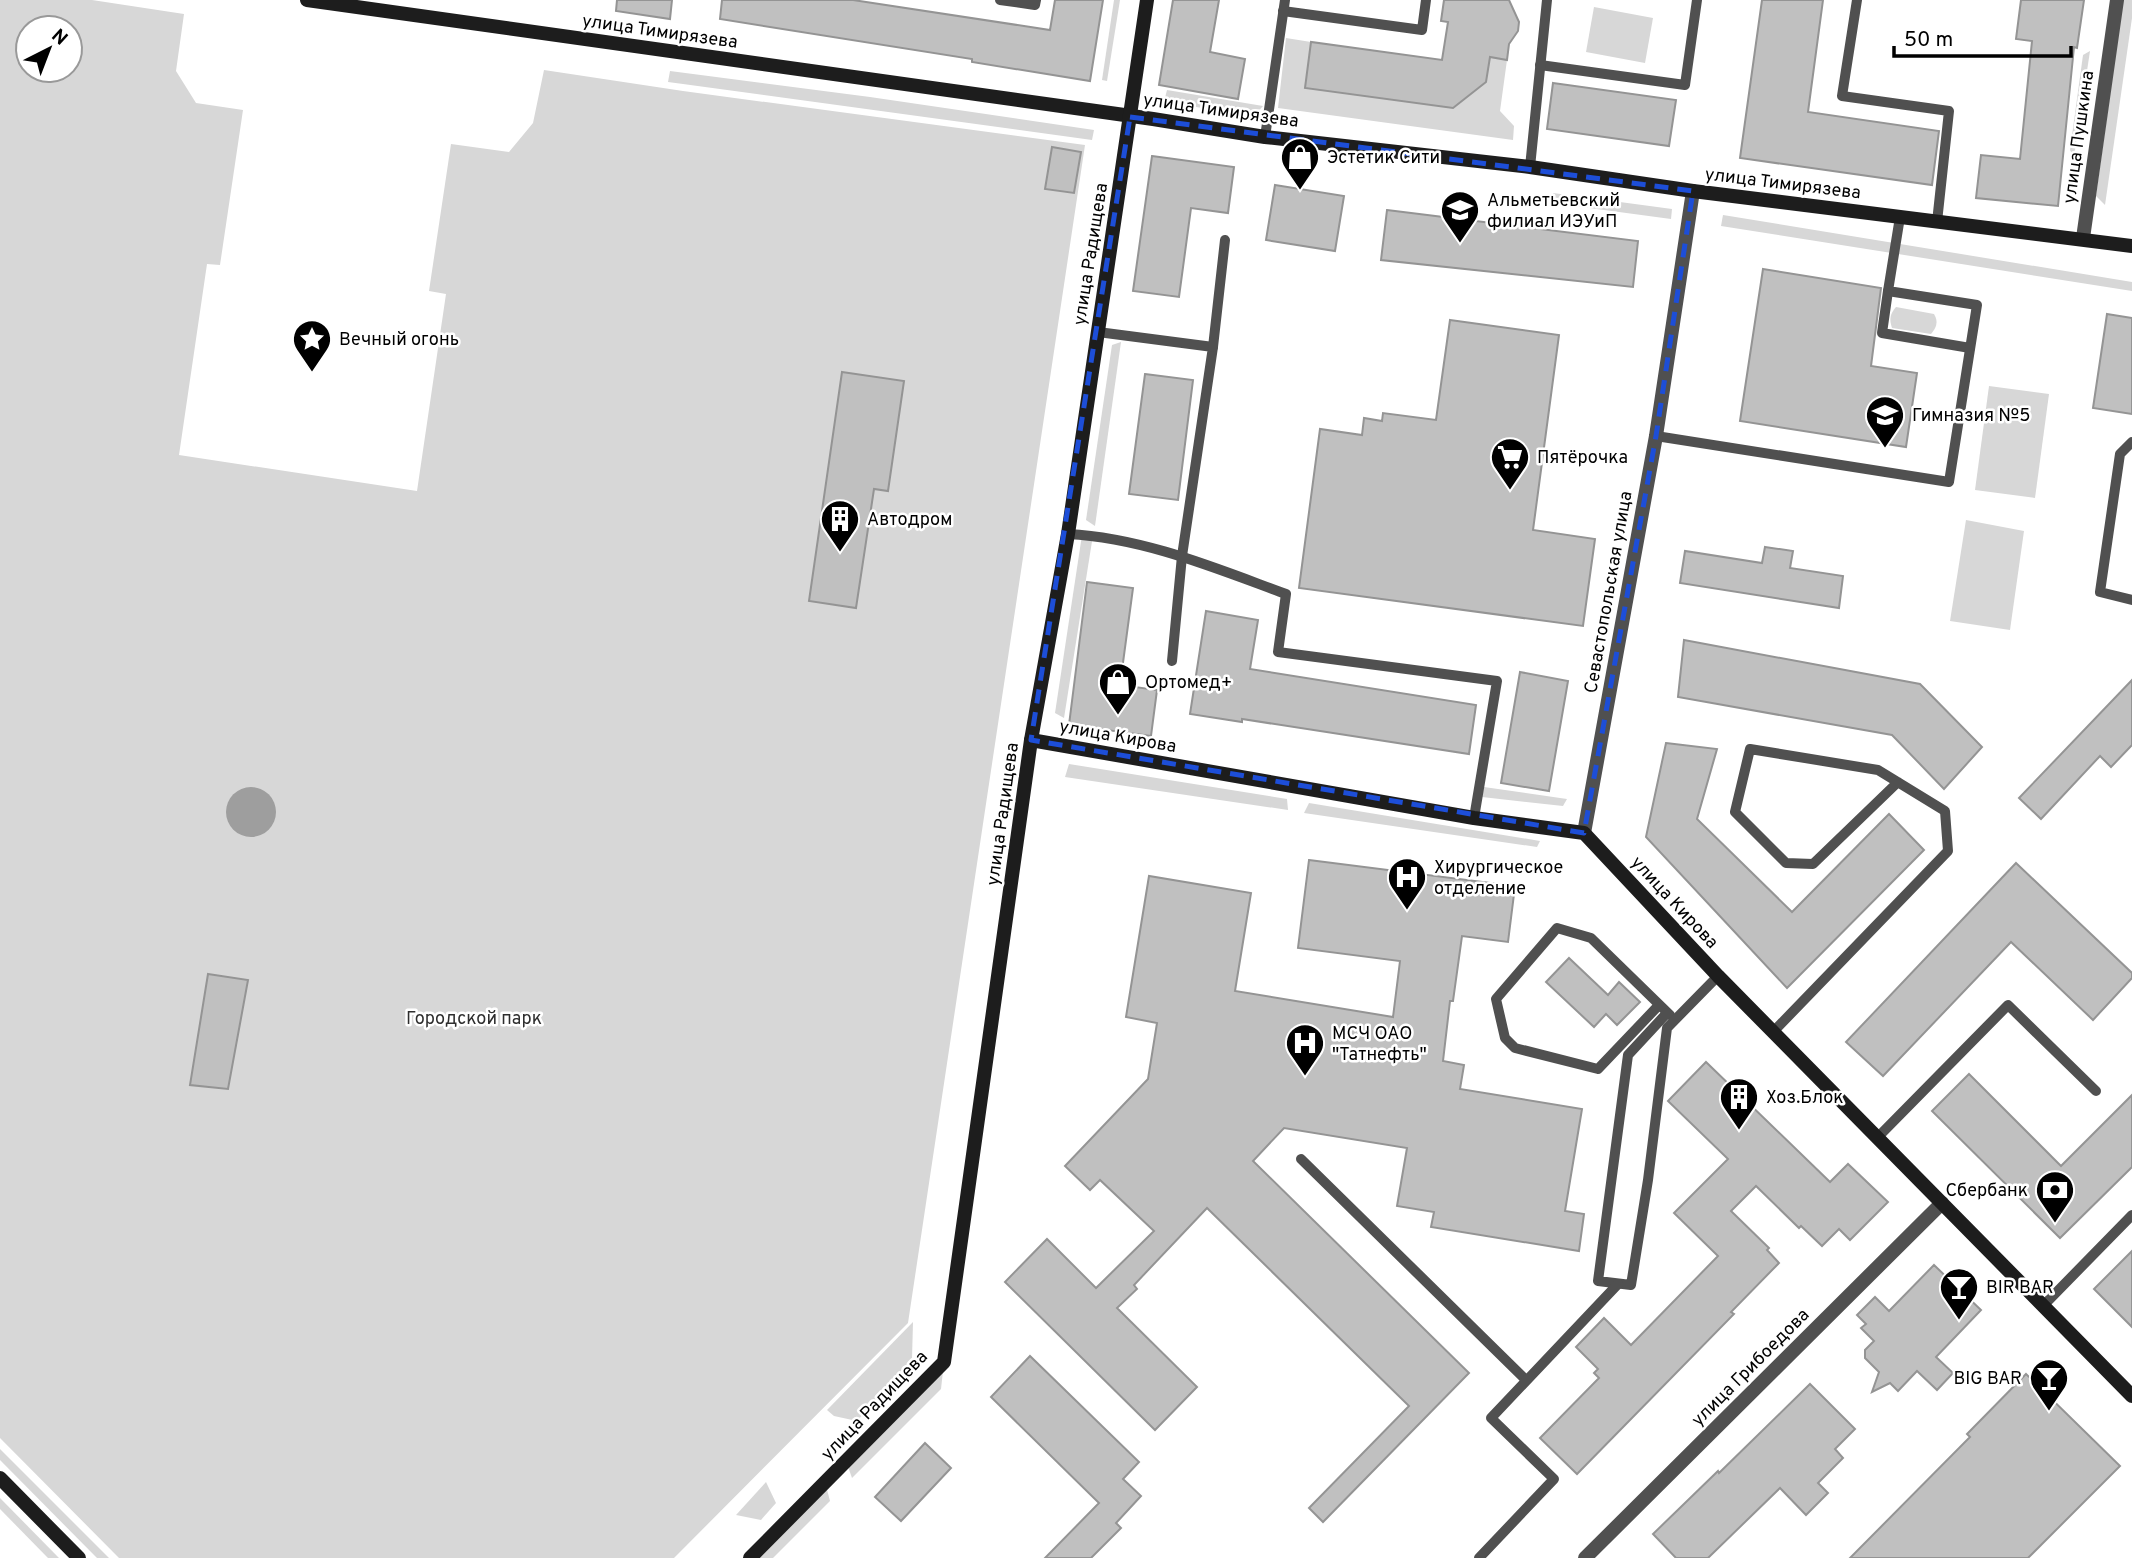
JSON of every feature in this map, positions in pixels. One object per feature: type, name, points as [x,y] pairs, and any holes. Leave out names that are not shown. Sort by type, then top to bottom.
[{"type":"street","name":"улица Тимирязева","points":[[307,0],[1265,138],[1530,167],[1693,191],[2132,246]]},
{"type":"street","name":"улица Радищева","points":[[750,1558],[944,1362],[1031,740],[1068,534],[1147,0]]},
{"type":"street","name":"улица Пушкина","points":[[2083,238],[2117,0]]},
{"type":"street","name":"Севастопольская улица","points":[[1584,834],[1656,436],[1693,191]]},
{"type":"street","name":"улица Кирова","points":[[1031,740],[1474,818],[1584,834],[1718,976],[2132,1396]]},
{"type":"street","name":"улица Грибоедова","points":[[1586,1558],[1942,1203]]},
{"type":"street","points":[[0,1478],[79,1558]]},
{"type":"lane","points":[[1000,0],[1035,5],[1036,0]]},
{"type":"lane","points":[[1265,138],[1284,5],[1422,30],[1426,0]]},
{"type":"lane","points":[[1530,167],[1547,0]]},
{"type":"lane","points":[[1540,65],[1685,85],[1697,0]]},
{"type":"lane","points":[[1857,0],[1842,96],[1949,111],[1937,222]]},
{"type":"lane","points":[[1900,217],[1882,332],[1970,348]]},
{"type":"lane","points":[[1172,661],[1182,556],[1213,347],[1225,240]]},
{"type":"lane","points":[[1656,436],[1949,482],[1977,305],[1888,291]]},
{"type":"lane","points":[[1098,332],[1213,347]]},
{"type":"lane","points":[[2132,442],[2120,454],[2100,592],[2132,600]]},
{"type":"lane","points":[[1068,534],[1093,535],[1182,556],[1286,594],[1278,652],[1497,681],[1474,818]]},
{"type":"lane","points":[[1774,1031],[1948,851],[1945,811],[1878,769],[1751,749],[1735,811],[1786,863],[1813,864],[1898,782]]},
{"type":"lane","points":[[1659,1005],[1598,1069],[1515,1048],[1506,1038],[1496,999],[1557,928],[1591,939],[1659,1005],[1671,1017]]},
{"type":"lane","points":[[1671,1017],[1667,1028],[1648,1180],[1631,1284],[1598,1281],[1628,1055],[1671,1017],[1718,976]]},
{"type":"lane","points":[[1878,1138],[2008,1004],[2096,1091]]},
{"type":"lane","points":[[1301,1159],[1526,1380]]},
{"type":"lane","points":[[2043,1306],[2132,1215]]},
{"type":"lane","points":[[1479,1558],[1554,1479],[1491,1418],[1618,1284]]},
{"type":"highlighted area","points":[[1130,117],[1693,191],[1656,436],[1584,833],[1031,740]]},
{"type":"green space","name":"Городской парк","points":[[0,0],[92,0],[184,14],[176,71],[196,103],[243,110],[220,265],[207,264],[179,455],[417,491],[446,294],[429,291],[451,144],[509,152],[533,123],[544,70],[1085,145],[908,1323],[674,1558],[119,1558],[0,1438]]},
{"type":"green space","points":[[1114,0],[1120,0],[1107,81],[1102,80]]},
{"type":"green space","points":[[2123,0],[2132,0],[2132,18],[2105,205],[2096,196]]},
{"type":"green space","points":[[1594,7],[1653,18],[1645,63],[1586,52]]},
{"type":"green space","points":[[1286,38],[1311,42],[1305,88],[1453,108],[1486,82],[1490,57],[1507,60],[1500,111],[1514,126],[1513,140],[1278,108]]},
{"type":"green space","points":[[2090,51],[2074,157],[2070,150],[2083,55]]},
{"type":"green space","points":[[670,71],[1094,130],[1092,140],[668,82]]},
{"type":"green space","points":[[1167,90],[1263,106],[1254,116],[1164,102]]},
{"type":"green space","points":[[1553,193],[1672,209],[1671,219],[1552,203]]},
{"type":"green space","points":[[1723,215],[2132,282],[2132,291],[1721,226]]},
{"type":"green space","points":[[1896,307],[1934,314],[1937,322],[1931,334],[1892,328],[1891,317]]},
{"type":"green space","points":[[1121,342],[1095,526],[1086,520],[1112,345]]},
{"type":"green space","points":[[1989,386],[2049,394],[2035,498],[1975,490]]},
{"type":"green space","points":[[1966,520],[2024,531],[2010,630],[1950,621]]},
{"type":"green space","points":[[1082,535],[1093,535],[1064,718],[1055,713]]},
{"type":"green space","points":[[1069,764],[1287,799],[1288,810],[1065,777]]},
{"type":"green space","points":[[1484,787],[1567,799],[1563,806],[1482,797]]},
{"type":"green space","points":[[1309,803],[1540,841],[1537,847],[1304,813]]},
{"type":"green space","points":[[913,1322],[912,1359],[857,1421],[834,1416],[827,1410]]},
{"type":"green space","points":[[944,1362],[941,1389],[852,1478],[846,1461]]},
{"type":"green space","points":[[0,1449],[109,1558],[97,1558],[0,1460]]},
{"type":"green space","points":[[766,1482],[776,1503],[761,1520],[736,1515]]},
{"type":"green space","points":[[825,1482],[830,1501],[773,1558],[750,1558]]},
{"type":"green space","points":[[0,1498],[59,1558],[48,1558],[0,1509]]},
{"type":"shaded area","points":[[251,787],[269,794],[276,812],[269,830],[251,837],[233,830],[226,812],[233,794]]},
{"type":"building","points":[[617,0],[672,0],[670,19],[616,11]]},
{"type":"building","points":[[722,0],[853,0],[1050,30],[1055,0],[1103,0],[1090,81],[972,62],[972,59],[720,19]]},
{"type":"building","points":[[1173,0],[1219,0],[1210,52],[1245,59],[1238,99],[1159,85]]},
{"type":"building","points":[[1444,0],[1509,0],[1519,22],[1518,31],[1509,44],[1507,60],[1490,57],[1486,82],[1453,108],[1305,88],[1311,42],[1442,60],[1448,22],[1441,21]]},
{"type":"building","points":[[1762,0],[1823,0],[1808,112],[1939,131],[1932,185],[1740,158]]},
{"type":"building","points":[[2021,0],[2084,0],[2077,48],[2074,47],[2058,206],[1976,198],[1981,155],[2020,159],[2032,41],[2016,39]]},
{"type":"building","points":[[1553,83],[1676,100],[1669,146],[1547,129]]},
{"type":"building","points":[[1052,147],[1081,152],[1074,193],[1045,189]]},
{"type":"building","points":[[1152,156],[1234,167],[1228,213],[1191,208],[1179,297],[1133,291]]},
{"type":"building","points":[[1275,185],[1344,196],[1335,251],[1266,240]]},
{"type":"building","name":"Альметьевский филиал ИЭУиП","points":[[1387,210],[1638,241],[1633,287],[1381,260]]},
{"type":"building","points":[[1763,269],[1881,288],[1871,366],[1917,373],[1906,447],[1740,421]]},
{"type":"building","points":[[2107,314],[2132,318],[2132,414],[2093,408]]},
{"type":"building","points":[[1450,320],[1559,335],[1533,530],[1595,539],[1583,626],[1299,588],[1320,429],[1362,435],[1364,418],[1382,421],[1383,413],[1436,420]]},
{"type":"building","points":[[842,372],[904,381],[888,491],[874,489],[856,608],[809,601]]},
{"type":"building","points":[[1145,374],[1193,380],[1178,500],[1129,494]]},
{"type":"building","points":[[1765,547],[1793,551],[1790,568],[1843,576],[1839,608],[1680,583],[1685,551],[1762,563]]},
{"type":"building","points":[[1087,582],[1133,588],[1120,685],[1157,690],[1151,736],[1069,725]]},
{"type":"building","points":[[1206,611],[1258,620],[1250,669],[1476,705],[1469,754],[1242,719],[1242,722],[1190,714]]},
{"type":"building","points":[[1684,640],[1920,684],[1982,747],[1944,789],[1892,735],[1678,697]]},
{"type":"building","points":[[1520,672],[1568,681],[1549,791],[1501,783]]},
{"type":"building","points":[[2132,680],[2132,745],[2111,767],[2100,756],[2041,819],[2019,798]]},
{"type":"building","points":[[1666,743],[1717,749],[1697,819],[1792,912],[1889,814],[1924,850],[1787,988],[1646,837]]},
{"type":"building","points":[[1309,860],[1515,886],[1508,942],[1462,936],[1443,1061],[1464,1065],[1460,1089],[1582,1109],[1565,1211],[1584,1214],[1579,1251],[1431,1227],[1434,1212],[1397,1206],[1407,1148],[1284,1128],[1253,1161],[1469,1373],[1323,1522],[1309,1508],[1409,1406],[1207,1208],[1134,1285],[1137,1289],[1117,1308],[1197,1387],[1155,1430],[1005,1282],[1047,1239],[1096,1288],[1154,1231],[1100,1180],[1090,1190],[1065,1166],[1148,1079],[1157,1023],[1126,1017],[1149,876],[1251,893],[1235,991],[1393,1017],[1400,961],[1298,948]]},
{"type":"building","points":[[2016,863],[2132,973],[2132,978],[2093,1020],[2011,942],[1883,1076],[1846,1042]]},
{"type":"building","points":[[1569,958],[1608,995],[1619,982],[1640,1002],[1617,1025],[1606,1014],[1594,1027],[1546,982]]},
{"type":"building","points":[[208,974],[248,980],[228,1089],[190,1085]]},
{"type":"building","points":[[1706,1062],[1830,1182],[1848,1164],[1888,1202],[1850,1240],[1839,1229],[1822,1246],[1801,1226],[1799,1228],[1756,1186],[1731,1211],[1769,1248],[1767,1250],[1779,1263],[1731,1312],[1734,1314],[1577,1474],[1540,1438],[1599,1378],[1594,1373],[1598,1369],[1576,1347],[1604,1318],[1631,1345],[1718,1256],[1674,1213],[1728,1159],[1668,1101]]},
{"type":"building","points":[[1969,1074],[2061,1166],[2132,1095],[2132,1167],[2060,1238],[1932,1111]]},
{"type":"building","points":[[2132,1251],[2132,1327],[2094,1289]]},
{"type":"building","points":[[1934,1265],[1981,1310],[1936,1357],[1953,1373],[1937,1390],[1917,1371],[1898,1391],[1890,1383],[1872,1392],[1879,1372],[1865,1358],[1865,1350],[1874,1341],[1861,1328],[1866,1324],[1857,1315],[1875,1297],[1889,1311]]},
{"type":"building","points":[[1030,1356],[1139,1462],[1123,1479],[1141,1496],[1116,1523],[1121,1528],[1091,1558],[1045,1558],[1099,1503],[991,1397]]},
{"type":"building","points":[[2026,1374],[2120,1466],[2028,1558],[1850,1558],[1970,1437],[1967,1434]]},
{"type":"building","points":[[1810,1384],[1855,1429],[1835,1449],[1843,1458],[1818,1483],[1828,1493],[1806,1515],[1780,1488],[1708,1558],[1676,1558],[1653,1534]]},
{"type":"building","points":[[925,1443],[951,1468],[901,1521],[875,1497]]},
{"type":"place","name":"Эстетик Сити","points":[[1300,191]]},
{"type":"place","name":"Альметьевский филиал ИЭУиП","points":[[1460,244]]},
{"type":"place","name":"Вечный огонь","points":[[312,373]]},
{"type":"place","name":"Гимназия №5","points":[[1885,449]]},
{"type":"place","name":"Пятёрочка","points":[[1510,491]]},
{"type":"place","name":"Автодром","points":[[840,553]]},
{"type":"place","name":"Ортомед+","points":[[1118,716]]},
{"type":"place","name":"Хирургическое отделение","points":[[1407,911]]},
{"type":"place","name":"МСЧ ОАО \"Татнефть\"","points":[[1305,1077]]},
{"type":"place","name":"Хоз.Блок","points":[[1739,1131]]},
{"type":"place","name":"Сбербанк","points":[[2055,1224]]},
{"type":"place","name":"BIR BAR","points":[[1959,1321]]},
{"type":"place","name":"BIG BAR","points":[[2049,1412]]}]
